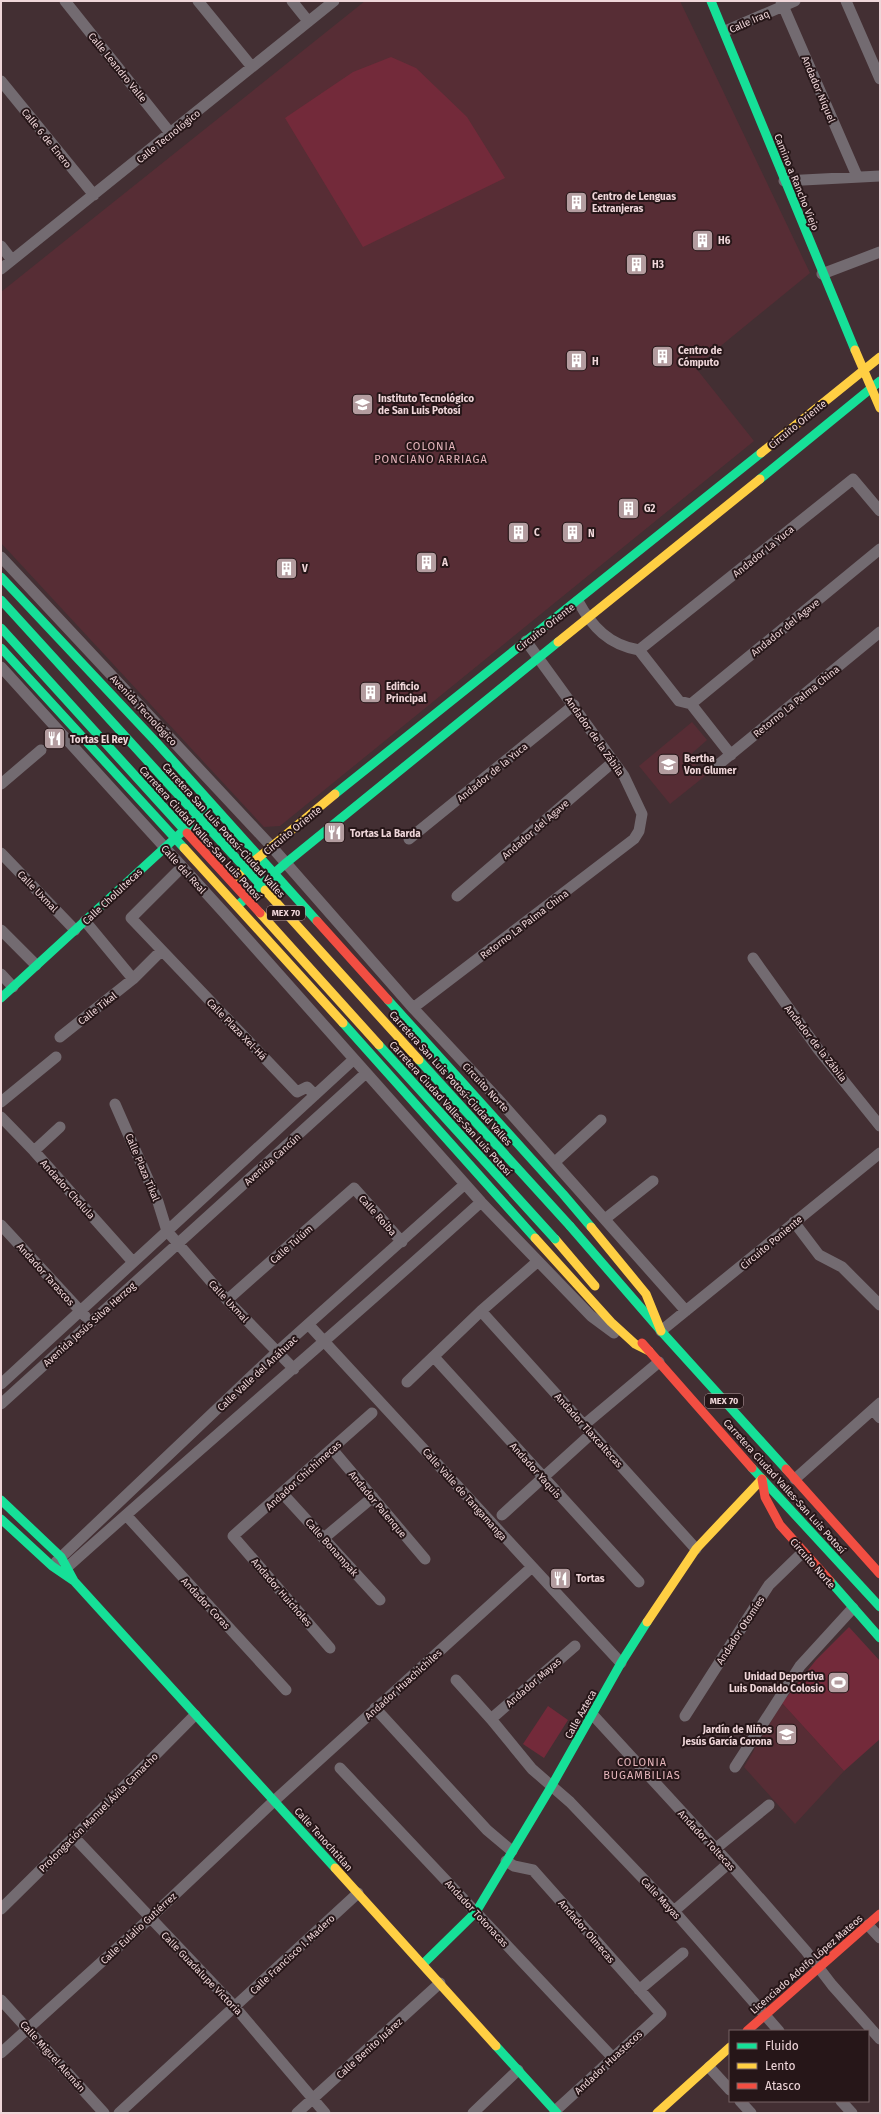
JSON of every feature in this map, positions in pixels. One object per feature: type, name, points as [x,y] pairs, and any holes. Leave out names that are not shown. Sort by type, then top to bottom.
[{"type":"main road","name":"Camino a Rancho Viejo","points":[[711,1],[725,32],[822,274],[880,408]]},
{"type":"main road","name":"Circuito Oriente","points":[[222,890],[271,846],[880,357]]},
{"type":"main road","name":"Circuito Oriente","points":[[237,906],[275,873],[539,657],[880,381]]},
{"type":"main road","points":[[1,577],[157,743],[260,856],[563,1194],[646,1294],[662,1331]]},
{"type":"main road","name":"Carretera San Luis Potosí-Ciudad Valles","points":[[1,600],[570,1226],[880,1574]]},
{"type":"main road","name":"Carretera Ciudad Valles-San Luis Potosí","points":[[1,628],[555,1239],[600,1292]]},
{"type":"main road","points":[[1,648],[237,906],[611,1322],[635,1344],[649,1351]]},
{"type":"main road","points":[[123,781],[133,783],[144,780],[152,774],[158,765],[160,754],[157,743]]},
{"type":"main road","name":"Calle Cholultecas","points":[[1,998],[212,804]]},
{"type":"main road","points":[[265,937],[267,928],[278,913],[286,908],[303,904]]},
{"type":"main road","name":"Carretera Ciudad Valles-San Luis Potosí","points":[[624,1322],[762,1479],[880,1606]]},
{"type":"main road","name":"Calle Azteca","points":[[423,1964],[468,1922],[476,1912],[551,1788],[621,1663],[696,1549],[762,1479]]},
{"type":"main road","name":"Circuito Norte","points":[[762,1479],[765,1497],[771,1512],[804,1552],[880,1638]]},
{"type":"main road","points":[[1,1500],[61,1557]]},
{"type":"main road","name":"Calle Tenochtitlan","points":[[1,1519],[74,1582],[556,2112]]},
{"type":"main road","name":"Licenciado Adolfo López Mateos","points":[[748,2030],[764,2014],[820,1969],[880,1914]]},
{"type":"main road","points":[[657,2113],[729,2048]]},
{"type":"street","name":"Calle Leandro Valle","points":[[66,1],[171,134]]},
{"type":"street","points":[[198,1],[252,67]]},
{"type":"street","points":[[292,1],[308,22]]},
{"type":"street","name":"Calle Tecnológico","points":[[1,269],[171,134],[334,1]]},
{"type":"street","name":"Calle Iraq","points":[[725,32],[782,4],[795,1]]},
{"type":"street","points":[[846,1],[880,79]]},
{"type":"street","name":"Andador Níquel","points":[[782,4],[857,176]]},
{"type":"street","name":"Calle 6 de Enero","points":[[1,81],[94,195]]},
{"type":"street","points":[[784,180],[880,176]]},
{"type":"street","points":[[1,246],[12,260]]},
{"type":"street","points":[[822,274],[880,252]]},
{"type":"street","name":"Andador La Yuca","points":[[639,650],[853,479],[880,511]]},
{"type":"street","name":"Andador del Agave","points":[[691,704],[880,549]]},
{"type":"street","name":"Avenida Tecnológico","points":[[1,557],[223,794],[286,864]]},
{"type":"street","points":[[578,601],[587,618],[603,636],[625,648],[639,650],[678,701],[691,704],[731,755]]},
{"type":"street","points":[[38,617],[48,607]]},
{"type":"street","name":"Retorno La Palma China","points":[[713,769],[880,632]]},
{"type":"street","name":"Andador de la Zábila","points":[[526,642],[539,657],[624,776],[642,814],[639,831],[634,839]]},
{"type":"street","name":"Calle del Real","points":[[1,668],[211,899],[366,1073]]},
{"type":"street","name":"Andador de la Yuca","points":[[409,839],[574,705]]},
{"type":"street","points":[[1,784],[41,750]]},
{"type":"street","name":"Andador del Agave","points":[[457,896],[613,762]]},
{"type":"street","name":"Calle Cholultecas","points":[[212,804],[223,794]]},
{"type":"street","name":"Retorno La Palma China","points":[[413,1008],[634,839]]},
{"type":"street","name":"Calle Uxmal","points":[[3,859],[75,930]]},
{"type":"street","name":"Circuito Norte","points":[[286,864],[413,1008],[555,1162],[686,1311]]},
{"type":"street","name":"Calle Plaza Xel-Há","points":[[182,867],[131,918],[297,1092],[307,1087],[315,1095]]},
{"type":"street","name":"Circuito Oriente","points":[[211,899],[222,890]]},
{"type":"street","name":"Circuito Oriente","points":[[226,916],[237,906]]},
{"type":"street","points":[[85,921],[133,978],[161,951]]},
{"type":"street","points":[[1,930],[36,966]]},
{"type":"street","name":"Andador de la Zábila","points":[[753,958],[818,1049],[880,1126]]},
{"type":"street","points":[[1,974],[13,987]]},
{"type":"street","name":"Calle Tikal","points":[[60,1037],[133,978]]},
{"type":"street","points":[[1,1102],[56,1057]]},
{"type":"street","name":"Avenida Cancún","points":[[167,1231],[353,1060]]},
{"type":"street","points":[[366,1073],[481,1202],[537,1262],[591,1316],[608,1330],[635,1344]]},
{"type":"street","name":"Avenida Cancún","points":[[178,1244],[366,1073]]},
{"type":"street","name":"Calle Plaza Tikal","points":[[115,1104],[158,1202],[167,1231]]},
{"type":"street","name":"Andador Cholula","points":[[1,1117],[34,1151],[134,1262]]},
{"type":"street","points":[[555,1162],[601,1120]]},
{"type":"street","points":[[34,1151],[60,1127]]},
{"type":"street","name":"Circuito Poniente","points":[[662,1331],[880,1153]]},
{"type":"street","points":[[605,1219],[653,1181]]},
{"type":"street","name":"Calle Valle del Anáhuac","points":[[60,1569],[61,1557],[278,1352],[465,1184]]},
{"type":"street","name":"Calle Roiba","points":[[354,1188],[402,1242]]},
{"type":"street","name":"Calle Tulúm","points":[[227,1300],[354,1188]]},
{"type":"street","name":"Calle Valle del Anáhuac","points":[[60,1569],[126,1515],[326,1342],[481,1202]]},
{"type":"street","points":[[794,1222],[819,1255],[842,1267],[880,1305]]},
{"type":"street","name":"Andador Tarascos","points":[[1,1225],[91,1322]]},
{"type":"street","points":[[614,1230],[637,1270],[646,1294]]},
{"type":"street","name":"Calle Uxmal","points":[[167,1231],[227,1300],[294,1369]]},
{"type":"street","name":"Avenida Jesús Silva Herzog","points":[[1,1384],[167,1231]]},
{"type":"street","name":"Avenida Jesús Silva Herzog","points":[[1,1404],[178,1244]]},
{"type":"street","points":[[407,1382],[481,1311],[537,1262]]},
{"type":"street","name":"Andador Tlaxcaltecas","points":[[481,1311],[696,1549]]},
{"type":"street","name":"Calle Valle de Tangamanga","points":[[309,1325],[621,1663]]},
{"type":"street","name":"Andador Yaquis","points":[[434,1357],[639,1582]]},
{"type":"street","points":[[584,1424],[659,1362]]},
{"type":"street","points":[[795,1479],[878,1410]]},
{"type":"street","name":"Andador Chichimecas","points":[[233,1536],[283,1494],[372,1413]]},
{"type":"street","points":[[502,1515],[591,1434]]},
{"type":"street","points":[[180,1444],[192,1457]]},
{"type":"street","name":"Andador Palenque","points":[[332,1449],[424,1558]]},
{"type":"street","name":"Calle Bonampak","points":[[283,1494],[380,1600]]},
{"type":"street","points":[[324,1538],[373,1497]]},
{"type":"street","name":"Andador Coras","points":[[126,1515],[286,1690]]},
{"type":"street","name":"Andador Huicholes","points":[[233,1536],[330,1648]]},
{"type":"street","name":"Andador Otomíes","points":[[685,1716],[769,1584],[804,1552]]},
{"type":"street","name":"Andador Huachichiles","points":[[274,1801],[532,1567]]},
{"type":"street","points":[[735,1768],[800,1666],[853,1608]]},
{"type":"street","name":"Andador Mayas","points":[[491,1719],[574,1646]]},
{"type":"street","points":[[456,1680],[491,1719],[532,1769],[551,1788]]},
{"type":"street","points":[[375,1708],[487,1830],[512,1851]]},
{"type":"street","name":"Prolongación Manuel Ávila Camacho","points":[[1,1909],[195,1714]]},
{"type":"street","name":"Andador Toltecas","points":[[592,1714],[729,1863],[806,1950],[832,1985],[880,2039]]},
{"type":"street","name":"Andador Totonacas","points":[[340,1768],[613,2058]]},
{"type":"street","name":"Calle Mayas","points":[[551,1788],[570,1802],[674,1911],[778,2030]]},
{"type":"street","name":"Calle Eulalio Gutiérrez","points":[[1,2053],[149,1919],[274,1801]]},
{"type":"street","points":[[715,1849],[769,1805]]},
{"type":"street","name":"Calle Guadalupe Victoria","points":[[74,1837],[149,1919],[235,2007],[325,2113]]},
{"type":"street","name":"Andador Olmecas","points":[[506,1862],[514,1866],[533,1870],[661,2014]]},
{"type":"street","points":[[674,1911],[729,1863]]},
{"type":"street","name":"Calle Francisco I. Madero","points":[[119,2113],[358,1893]]},
{"type":"street","points":[[868,1925],[880,1938]]},
{"type":"street","points":[[639,1990],[683,1953]]},
{"type":"street","name":"Calle Benito Juárez","points":[[297,2113],[440,1983]]},
{"type":"street","name":"Calle Miguel Alemán","points":[[1,2000],[104,2113]]},
{"type":"street","name":"Andador Huastecos","points":[[556,2112],[661,2014]]},
{"type":"street","points":[[709,2067],[729,2089]]},
{"type":"street","points":[[473,2113],[518,2070]]},
{"type":"street","points":[[741,2102],[751,2113]]},
{"type":"street","points":[[843,2102],[852,2113]]},
{"type":"shaded area","name":"Instituto Tecnológico de San Luis Potosí","points":[[365,1],[680,1],[810,273],[695,367],[754,441],[280,826],[264,827],[1,543],[1,292]]},
{"type":"shaded area","points":[[391,57],[416,68],[467,117],[505,178],[363,247],[285,118],[353,72]]},
{"type":"shaded area","name":"Bertha Von Glumer","points":[[692,722],[707,740],[689,756],[705,776],[670,804],[639,766]]},
{"type":"shaded area","name":"Unidad Deportiva Luis Donaldo Colosio","points":[[849,1627],[880,1661],[880,1739],[844,1771],[782,1703],[816,1660]]},
{"type":"shaded area","name":"Jardín de Niños Jesús García Corona","points":[[782,1703],[844,1771],[795,1824],[744,1767]]},
{"type":"shaded area","points":[[548,1706],[568,1720],[544,1758],[523,1744]]},
{"type":"traffic: fast","points":[[711,1],[855,350]]},
{"type":"traffic: fast","points":[[760,479],[880,381]]},
{"type":"traffic: fast","points":[[335,794],[761,453]]},
{"type":"traffic: fast","points":[[1,577],[157,743],[317,921]]},
{"type":"traffic: fast","points":[[1,600],[265,890]]},
{"type":"traffic: fast","points":[[1,628],[187,833]]},
{"type":"traffic: fast","points":[[237,906],[286,863],[558,642]]},
{"type":"traffic: fast","points":[[1,648],[184,848]]},
{"type":"traffic: fast","points":[[1,998],[208,808]]},
{"type":"traffic: fast","points":[[388,1000],[591,1227]]},
{"type":"traffic: fast","points":[[343,1023],[535,1238]]},
{"type":"traffic: fast","points":[[379,1045],[555,1239]]},
{"type":"traffic: fast","points":[[419,1060],[570,1226]]},
{"type":"traffic: fast","points":[[570,1226],[661,1331],[786,1469]]},
{"type":"traffic: fast","points":[[752,1468],[880,1607]]},
{"type":"traffic: fast","points":[[1,1500],[61,1557],[74,1581]]},
{"type":"traffic: fast","points":[[1,1519],[52,1566],[74,1581],[335,1868]]},
{"type":"traffic: fast","points":[[830,1581],[880,1638]]},
{"type":"traffic: fast","points":[[423,1964],[476,1912],[551,1787],[621,1663],[647,1622]]},
{"type":"traffic: fast","points":[[496,2046],[557,2113]]},
{"type":"traffic: slow","points":[[855,350],[880,408]]},
{"type":"traffic: slow","points":[[761,453],[880,357]]},
{"type":"traffic: slow","points":[[558,642],[760,479]]},
{"type":"traffic: slow","points":[[235,877],[335,794]]},
{"type":"traffic: slow","points":[[184,848],[343,1023]]},
{"type":"traffic: slow","points":[[265,890],[419,1060]]},
{"type":"traffic: slow","points":[[260,913],[379,1045]]},
{"type":"traffic: slow","points":[[591,1227],[646,1294],[661,1331]]},
{"type":"traffic: slow","points":[[535,1238],[611,1322],[635,1344],[649,1351]]},
{"type":"traffic: slow","points":[[555,1239],[595,1286]]},
{"type":"traffic: slow","points":[[647,1622],[696,1549],[762,1479]]},
{"type":"traffic: slow","points":[[335,1868],[496,2046]]},
{"type":"traffic: slow","points":[[657,2113],[729,2048]]},
{"type":"traffic: jam","points":[[187,833],[260,913]]},
{"type":"traffic: jam","points":[[317,921],[388,1000]]},
{"type":"traffic: jam","points":[[642,1343],[752,1468]]},
{"type":"traffic: jam","points":[[786,1469],[880,1574]]},
{"type":"traffic: jam","points":[[762,1479],[765,1497],[780,1525],[830,1581]]},
{"type":"traffic: jam","points":[[748,2030],[880,1914]]},
{"type":"place","name":"Centro de Lenguas Extranjeras","points":[[576,202]]},
{"type":"place","name":"H6","points":[[702,240]]},
{"type":"place","name":"H3","points":[[636,264]]},
{"type":"place","name":"Centro de Cómputo","points":[[662,356]]},
{"type":"place","name":"H","points":[[576,361]]},
{"type":"place","name":"Instituto Tecnológico de San Luis Potosí","points":[[363,404]]},
{"type":"place","name":"G2","points":[[629,508]]},
{"type":"place","name":"C","points":[[518,532]]},
{"type":"place","name":"N","points":[[573,533]]},
{"type":"place","name":"A","points":[[426,562]]},
{"type":"place","name":"V","points":[[286,568]]},
{"type":"place","name":"Edificio Principal","points":[[371,692]]},
{"type":"place","name":"Tortas El Rey","points":[[54,739]]},
{"type":"place","name":"Bertha Von Glumer","points":[[668,764]]},
{"type":"place","name":"Tortas La Barda","points":[[335,833]]},
{"type":"place","name":"Tortas","points":[[560,1578]]},
{"type":"place","name":"Unidad Deportiva Luis Donaldo Colosio","points":[[839,1682]]},
{"type":"place","name":"Jardín de Niños Jesús García Corona","points":[[787,1735]]},
{"type":"district","name":"COLONIA PONCIANO ARRIAGA","points":[[431,452]]},
{"type":"district","name":"COLONIA BUGAMBILIAS","points":[[642,1768]]}]
